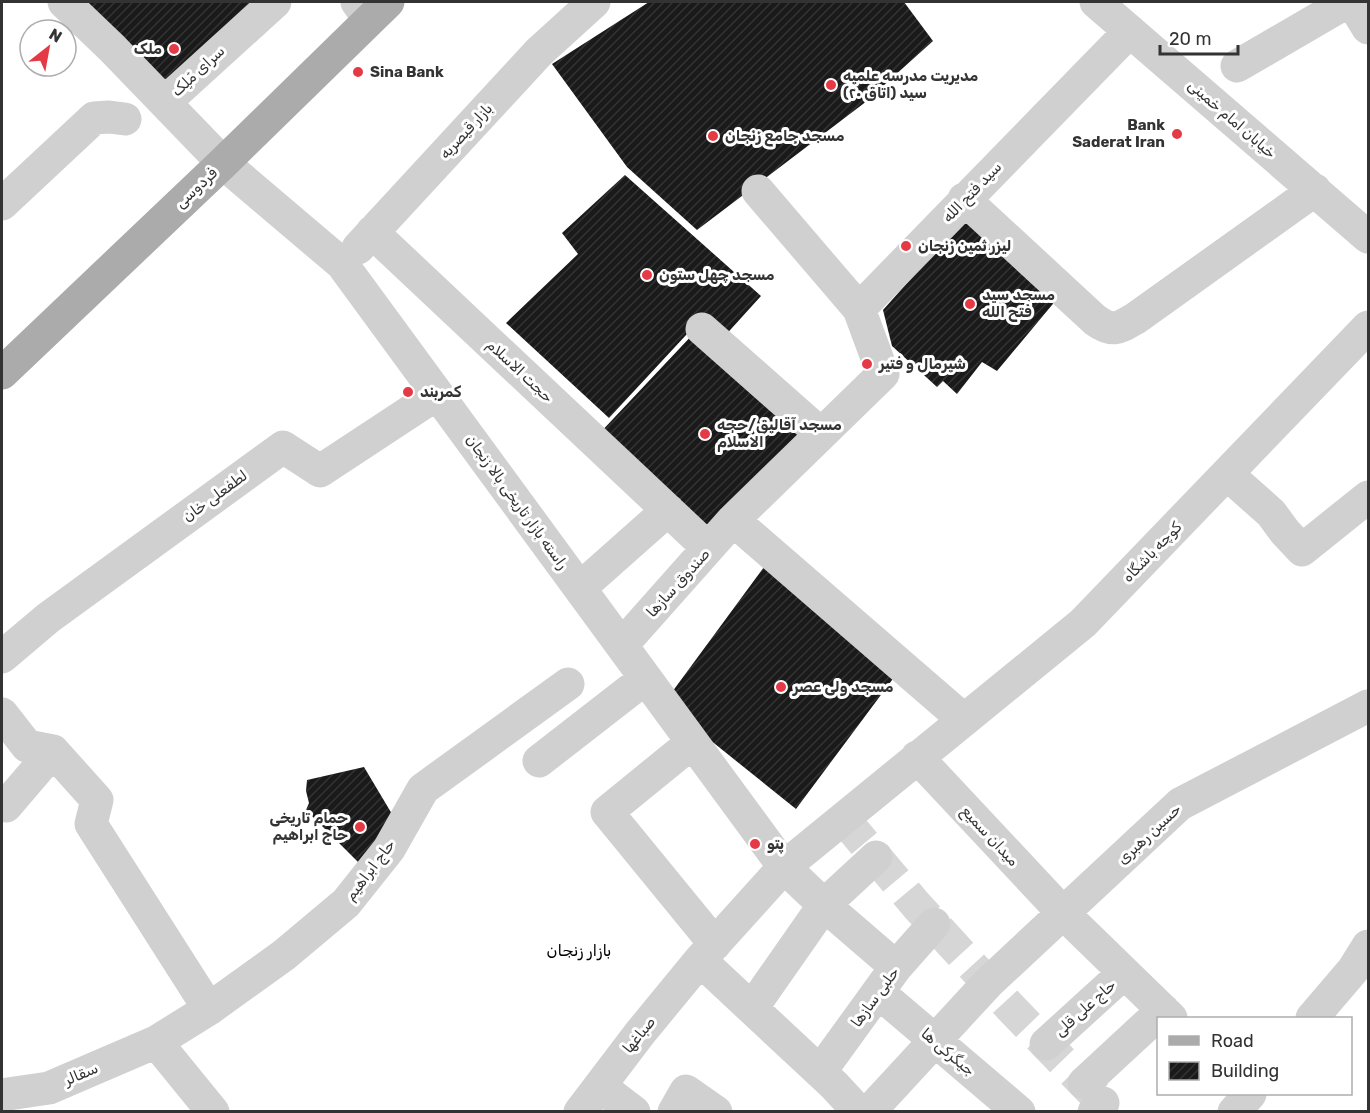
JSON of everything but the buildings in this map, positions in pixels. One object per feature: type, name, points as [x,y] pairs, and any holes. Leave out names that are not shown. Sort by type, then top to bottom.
[{"type":"main road","name":"فردوسی","points":[[2,373],[223,163],[372,7]]},
{"type":"street","name":"راسته بازار تاریخی بالا زنجان","points":[[64,2],[223,163],[342,264],[784,867],[824,905]]},
{"type":"street","name":"سرای مَلِک","points":[[165,102],[275,2]]},
{"type":"street","name":"خیابان امام خمینی","points":[[1096,2],[1368,237]]},
{"type":"street","points":[[1237,66],[1347,2]]},
{"type":"street","points":[[1352,2],[1368,28]]},
{"type":"street","name":"بازار قیصریه","points":[[342,264],[583,5]]},
{"type":"street","name":"سید فتح الله","points":[[859,309],[1130,31]]},
{"type":"street","points":[[2,204],[94,118],[125,118]]},
{"type":"street","points":[[964,199],[1095,320],[1105,327],[1118,328],[1136,318],[1315,190]]},
{"type":"street","points":[[758,191],[859,309],[883,374],[733,520],[964,720]]},
{"type":"street","name":"حجت الاسلام","points":[[372,232],[708,548]]},
{"type":"street","name":"کوچه باشگاه","points":[[784,867],[1083,623],[1368,327]]},
{"type":"street","points":[[702,329],[821,434]]},
{"type":"street","name":"لطفعلی خان","points":[[2,657],[48,618],[283,447],[320,471],[437,394]]},
{"type":"street","points":[[1227,474],[1271,513],[1302,550],[1368,497]]},
{"type":"street","points":[[580,588],[669,510]]},
{"type":"street","name":"صندوق سازها","points":[[622,645],[733,520]]},
{"type":"street","points":[[539,761],[642,681]]},
{"type":"street","name":"حاج ابراهیم","points":[[156,1042],[209,1009],[284,956],[346,903],[389,849],[423,789],[568,684]]},
{"type":"street","name":"حسین رهبری","points":[[869,1112],[988,983],[1180,804],[1368,706]]},
{"type":"street","points":[[2,714],[27,746],[53,751],[97,800],[91,824],[209,1009]]},
{"type":"street","points":[[688,746],[607,812],[708,952],[752,1008],[860,1112]]},
{"type":"street","points":[[6,806],[53,751]]},
{"type":"street","name":"میدان سمیع","points":[[917,757],[1064,914],[1167,1014]]},
{"type":"street","points":[[752,1008],[824,905],[876,857]]},
{"type":"street","name":"صباغها","points":[[580,1112],[708,952],[784,867]]},
{"type":"street","name":"جیگرکی ها","points":[[824,905],[887,979],[1019,1112]]},
{"type":"street","name":"حلبی سازها","points":[[820,1072],[887,979],[934,924]]},
{"type":"street","points":[[1313,1017],[1353,970],[1368,946]]},
{"type":"street","name":"حاج علی قلی","points":[[1046,1044],[1124,973]]},
{"type":"street","points":[[1094,1099],[1157,1026]]},
{"type":"street","points":[[156,1042],[213,1112]]},
{"type":"street","name":"سقالر","points":[[2,1095],[49,1088],[156,1042]]},
{"type":"street","points":[[600,1086],[634,1112]]},
{"type":"street","points":[[674,1112],[686,1091],[716,1112]]},
{"type":"street","points":[[1234,1112],[1248,1095]]},
{"type":"street","points":[[1250,1095],[1264,1112]]},
{"type":"tunnel","points":[[843,818],[917,906],[1103,1103]]},
{"type":"place","name":"ملک","points":[[174,49]]},
{"type":"place","name":"Sina Bank","points":[[358,72]]},
{"type":"place","name":"مدیریت مدرسه علمیه سید (اتاق ۲۰)","points":[[831,85]]},
{"type":"place","name":"Bank Saderat Iran","points":[[1177,134]]},
{"type":"place","name":"مسجد جامع زنجان","points":[[713,136]]},
{"type":"place","name":"لیزر ثمین زنجان","points":[[906,246]]},
{"type":"place","name":"مسجد چهل ستون","points":[[647,275]]},
{"type":"place","name":"مسجد سید فتح الله","points":[[970,304]]},
{"type":"place","name":"شیرمال و فتیر","points":[[867,364]]},
{"type":"place","name":"کمربند","points":[[408,392]]},
{"type":"place","name":"مسجد آقالیق/حجه الاسلام","points":[[705,434]]},
{"type":"place","name":"مسجد ولی عصر","points":[[781,687]]},
{"type":"place","name":"حمام تاریخی حاج ابراهیم","points":[[360,827]]},
{"type":"place","name":"پتو","points":[[755,844]]},
{"type":"district","name":"بازار زنجان","points":[[579,950]]}]
